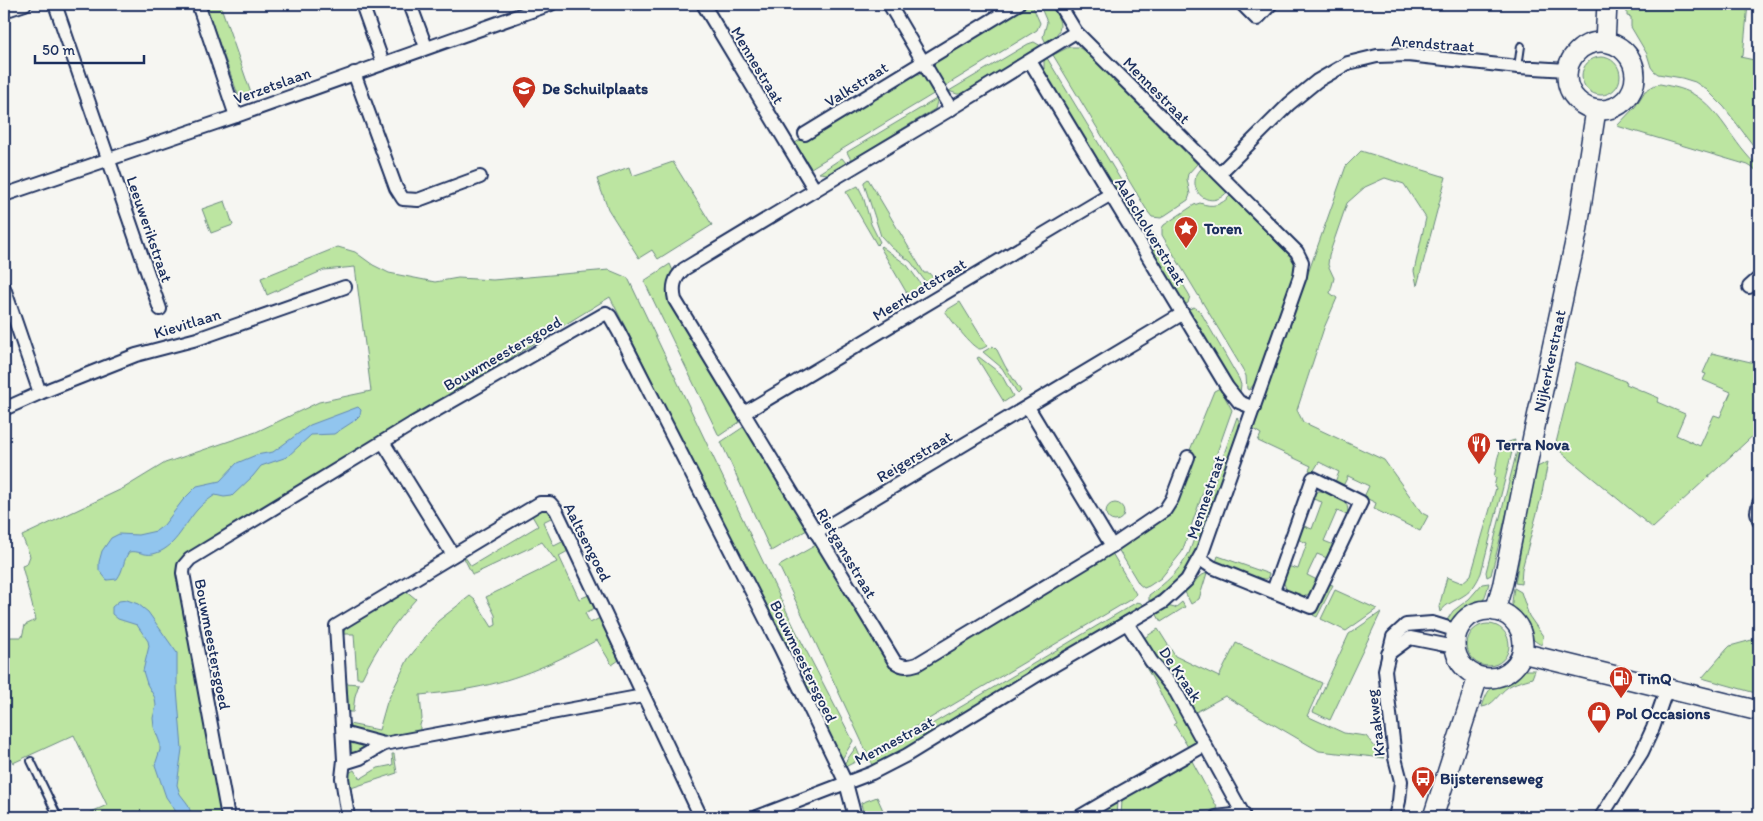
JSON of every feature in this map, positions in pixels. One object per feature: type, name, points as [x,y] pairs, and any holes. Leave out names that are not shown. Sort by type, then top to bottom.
[{"type":"main road","points":[[1605,42],[1607,4]]},
{"type":"main road","points":[[1605,42],[1615,44],[1627,55],[1634,69],[1635,80],[1632,90],[1621,102],[1607,109],[1596,110],[1586,107],[1577,100],[1568,86],[1567,70],[1570,60],[1585,45],[1605,42]]},
{"type":"main road","name":"Nijkerkerstraat","points":[[1495,611],[1503,582],[1577,233],[1596,110]]},
{"type":"main road","points":[[1495,611],[1506,615],[1520,631],[1523,642],[1522,653],[1516,665],[1505,674],[1492,678],[1478,677],[1467,670],[1459,660],[1457,639],[1464,621],[1473,614],[1495,611]]},
{"type":"main road","points":[[1522,653],[1759,711]]},
{"type":"main road","points":[[1433,817],[1478,677]]},
{"type":"street","points":[[4,12],[24,4]]},
{"type":"street","name":"Leeuwerikstraat","points":[[54,4],[160,309]]},
{"type":"street","points":[[198,4],[236,116]]},
{"type":"street","points":[[362,4],[382,63]]},
{"type":"street","points":[[410,4],[426,47]]},
{"type":"street","name":"Verzetslaan","points":[[4,195],[236,116],[551,4]]},
{"type":"street","name":"Mennestraat","points":[[703,4],[815,190]]},
{"type":"street","points":[[889,4],[951,109]]},
{"type":"street","name":"Valkstraat","points":[[805,134],[1018,4]]},
{"type":"street","name":"Mennestraat","points":[[757,817],[872,773],[907,755],[1044,671],[1151,610],[1176,591],[1200,559],[1300,276],[1302,262],[1297,252],[1076,32],[1059,4]]},
{"type":"street","points":[[1242,4],[1257,19],[1272,4]]},
{"type":"street","points":[[815,190],[1076,32]]},
{"type":"street","name":"Arendstraat","points":[[1219,174],[1289,104],[1317,81],[1348,63],[1377,56],[1408,55],[1518,67],[1567,70]]},
{"type":"street","name":"Aalscholverstraat","points":[[1030,61],[1232,395],[1239,402],[1254,408]]},
{"type":"street","points":[[354,73],[396,188],[403,199],[418,200],[480,177]]},
{"type":"street","name":"Rietgansstraat","points":[[815,190],[684,269],[678,274],[674,285],[674,300],[895,662],[901,666],[909,667],[917,664],[1112,546],[1166,510],[1188,457]]},
{"type":"street","name":"Meerkoetstraat","points":[[744,414],[1111,194]]},
{"type":"street","points":[[1748,287],[1759,278]]},
{"type":"street","name":"Kievitlaan","points":[[4,409],[40,392],[136,355],[197,339],[344,287]]},
{"type":"street","points":[[4,288],[40,392]]},
{"type":"street","name":"Bouwmeestersgoed","points":[[228,817],[183,573],[184,566],[190,559],[412,424],[606,313],[610,316],[619,332],[738,563],[846,783]]},
{"type":"street","name":"Reigerstraat","points":[[816,533],[1182,314]]},
{"type":"street","points":[[1028,407],[1112,546]]},
{"type":"street","points":[[383,442],[453,555]]},
{"type":"street","points":[[1200,559],[1212,567],[1311,607],[1361,502],[1313,478],[1273,591]]},
{"type":"street","name":"Aaltsengoed","points":[[348,817],[342,778],[344,763],[336,626],[540,503],[550,503],[556,510],[701,817]]},
{"type":"street","points":[[1759,503],[1757,507],[1759,520]]},
{"type":"street","name":"De Kraak","points":[[1127,623],[1151,661],[1176,692],[1243,816],[1216,817]]},
{"type":"street","name":"Kraakweg","points":[[1395,817],[1401,780],[1395,758],[1385,670],[1393,638],[1406,625],[1432,623],[1457,639]]},
{"type":"street","points":[[1388,654],[1410,638],[1457,639]]},
{"type":"street","points":[[1601,817],[1642,752],[1653,728],[1667,688]]},
{"type":"street","points":[[344,763],[360,758],[384,744],[644,696]]},
{"type":"street","points":[[342,735],[350,735],[384,744]]},
{"type":"street","points":[[1079,817],[1206,745]]},
{"type":"street","points":[[846,783],[854,817]]},
{"type":"lane","points":[[1518,67],[1521,46]]},
{"type":"lane","points":[[31,762],[58,817]]},
{"type":"green space","points":[[205,4],[220,4],[252,96],[240,100]]},
{"type":"green space","points":[[1042,4],[1050,4],[1057,15],[1060,25],[1057,34],[1046,43],[1043,37],[1047,22],[1041,8]]},
{"type":"green space","points":[[1627,4],[1748,4],[1743,56],[1740,57],[1759,61],[1753,121],[1759,122],[1759,153],[1724,107],[1707,90],[1695,82],[1658,74],[1654,71],[1647,54],[1631,27],[1631,17],[1627,16]]},
{"type":"green space","points":[[1032,5],[1040,23],[1037,30],[945,86],[934,68],[935,62],[1020,8]]},
{"type":"green space","points":[[1034,42],[1041,46],[961,94],[949,91],[1028,44]]},
{"type":"green space","points":[[1069,47],[1078,47],[1086,52],[1197,164],[1188,174],[1190,194],[1188,200],[1161,218],[1152,217],[1148,212],[1053,55]]},
{"type":"green space","points":[[1601,57],[1614,63],[1620,76],[1614,89],[1601,95],[1588,89],[1582,76],[1588,63]]},
{"type":"green space","points":[[1047,58],[1122,182],[1120,188],[1115,191],[1044,72],[1044,61]]},
{"type":"green space","points":[[913,73],[925,75],[935,93],[811,168],[795,143]]},
{"type":"green space","points":[[1660,84],[1687,91],[1698,97],[1717,115],[1741,148],[1759,167],[1759,172],[1748,165],[1617,126],[1635,107],[1645,91]]},
{"type":"green space","points":[[938,98],[935,109],[851,160],[847,152]]},
{"type":"green space","points":[[1361,151],[1446,177],[1417,286],[1414,271],[1426,218],[1404,184],[1385,178],[1365,187],[1347,203],[1329,255],[1328,265],[1334,278],[1330,293],[1337,298],[1324,328],[1297,410],[1303,422],[1384,460],[1422,513],[1428,516],[1420,531],[1374,509],[1376,503],[1364,497],[1369,486],[1348,476],[1343,486],[1335,482],[1339,472],[1319,462],[1313,472],[1309,470],[1311,466],[1258,441],[1261,434],[1253,429],[1346,166]]},
{"type":"green space","points":[[842,158],[846,163],[828,174],[819,173]]},
{"type":"green space","points":[[673,162],[712,225],[658,259],[652,250],[639,258],[608,209],[597,179],[629,167],[632,176]]},
{"type":"green space","points":[[1202,168],[1227,192],[1220,198],[1206,199],[1196,189],[1197,175]]},
{"type":"green space","points":[[868,179],[924,273],[929,273],[934,279],[927,284],[911,262],[892,248],[881,236],[864,184]]},
{"type":"green space","points":[[858,186],[871,224],[880,242],[877,245],[846,192]]},
{"type":"green space","points":[[1126,193],[1130,196],[1190,296],[1188,303],[1184,305],[1118,196]]},
{"type":"green space","points":[[1230,196],[1289,255],[1295,264],[1293,275],[1256,382],[1249,390],[1247,389],[1246,376],[1242,368],[1162,235],[1164,225],[1194,205],[1200,203],[1216,205]]},
{"type":"green space","points":[[225,201],[233,225],[211,233],[202,209]]},
{"type":"green space","points":[[881,246],[907,265],[923,287],[908,295]]},
{"type":"green space","points":[[338,247],[355,252],[373,265],[389,273],[435,282],[458,278],[493,280],[609,270],[628,278],[795,629],[853,741],[842,759],[610,297],[179,561],[223,817],[80,817],[107,805],[74,735],[13,763],[11,759],[4,760],[4,637],[22,637],[25,625],[36,620],[22,566],[27,564],[30,556],[22,536],[124,488],[165,463],[256,432],[319,402],[371,391],[355,267],[324,270],[267,295],[261,278]]},
{"type":"green space","points":[[670,264],[673,271],[667,292],[669,301],[741,421],[719,436],[644,281]]},
{"type":"green space","points":[[960,302],[987,346],[980,349],[976,348],[961,333],[945,311]]},
{"type":"green space","points":[[1194,307],[1200,311],[1239,379],[1241,385],[1240,392],[1235,390],[1187,310]]},
{"type":"green space","points":[[993,346],[1021,391],[1018,394],[1002,368],[983,352]]},
{"type":"green space","points":[[1712,353],[1755,363],[1759,369],[1759,430],[1653,528],[1555,447],[1576,362],[1627,382],[1626,384],[1659,398],[1657,402],[1685,414],[1676,435],[1700,446],[1714,415],[1720,417],[1731,392],[1703,380],[1706,374],[1703,373]]},
{"type":"green space","points":[[979,357],[1001,374],[1013,396],[1004,402],[977,358]]},
{"type":"green space","points":[[1220,388],[1232,410],[1182,552],[1161,578],[1144,588],[1139,584],[1118,549],[1170,516],[1193,457],[1188,455],[1214,391]]},
{"type":"green space","points":[[1237,417],[1239,429],[1195,554],[1177,581],[1149,601],[1149,595],[1172,576],[1189,553]]},
{"type":"green space","points":[[745,426],[807,530],[771,551],[721,442]]},
{"type":"green space","points":[[1515,440],[1481,573],[1469,592],[1448,604],[1440,612],[1439,607],[1447,577],[1462,583],[1471,575],[1496,488],[1494,487],[1496,478],[1494,477],[1499,454],[1504,445]]},
{"type":"green space","points":[[1519,443],[1523,447],[1491,575],[1487,577],[1486,572]]},
{"type":"green space","points":[[1548,462],[1541,498],[1522,569],[1521,584],[1515,583],[1535,470],[1537,467]]},
{"type":"green space","points":[[1318,491],[1329,492],[1340,497],[1347,504],[1348,509],[1347,515],[1337,511],[1324,541],[1334,545],[1327,558],[1317,554],[1307,575],[1317,580],[1309,594],[1303,597],[1287,591],[1283,581],[1287,566],[1298,569],[1307,543],[1297,539],[1301,525],[1312,529],[1322,502],[1310,498]]},
{"type":"green space","points":[[1115,503],[1121,506],[1124,512],[1121,518],[1115,521],[1109,518],[1106,512],[1109,506]]},
{"type":"green space","points":[[542,509],[548,510],[553,517],[543,522],[554,546],[564,541],[568,551],[559,556],[579,599],[589,595],[595,608],[585,613],[590,623],[600,618],[619,660],[612,665],[597,640],[522,675],[490,685],[420,695],[422,719],[420,732],[382,738],[352,730],[349,724],[379,730],[387,702],[408,659],[438,621],[470,596],[475,600],[492,627],[496,625],[495,615],[486,597],[557,562],[542,542],[474,574],[472,574],[464,558],[471,566],[538,526],[531,514]]},
{"type":"green space","points":[[816,545],[886,661],[892,668],[902,672],[915,671],[1112,553],[1136,594],[1133,598],[868,755],[779,566]]},
{"type":"green space","points":[[1218,556],[1269,574],[1267,579],[1261,579],[1219,564],[1216,562]]},
{"type":"green space","points":[[1207,573],[1199,599],[1191,604],[1185,592],[1200,576]]},
{"type":"green space","points":[[1489,583],[1482,602],[1463,615],[1454,624],[1447,620],[1453,611],[1469,599],[1482,584]]},
{"type":"green space","points":[[1328,584],[1333,585],[1317,617],[1313,615]]},
{"type":"green space","points":[[1514,588],[1521,592],[1529,616],[1543,636],[1542,645],[1537,643],[1523,628],[1513,609]]},
{"type":"green space","points":[[405,590],[416,599],[386,636],[362,678],[357,678],[354,634],[343,634],[346,627]]},
{"type":"green space","points":[[1335,590],[1377,609],[1346,631],[1321,619]]},
{"type":"green space","points":[[1137,602],[1142,605],[901,751],[872,765],[870,761]]},
{"type":"green space","points":[[1182,602],[1185,607],[1161,622],[1156,613],[1167,606],[1175,608]]},
{"type":"green space","points":[[1381,612],[1330,720],[1313,712],[1349,634]]},
{"type":"green space","points":[[1488,624],[1503,630],[1509,645],[1503,660],[1488,666],[1473,660],[1467,645],[1473,630]]},
{"type":"green space","points":[[1158,629],[1175,656],[1219,677],[1236,643],[1322,683],[1307,716],[1344,733],[1366,736],[1384,758],[1319,751],[1225,696],[1196,712],[1173,676],[1144,638]]},
{"type":"green space","points":[[1759,638],[1759,694],[1702,678],[1730,646]]},
{"type":"green space","points":[[1132,644],[1151,672],[1169,693],[1196,742],[1188,747],[1174,724],[1176,723],[1151,676]]},
{"type":"green space","points":[[1527,670],[1535,670],[1532,678],[1508,687],[1493,702],[1482,707],[1491,688]]},
{"type":"green space","points":[[346,683],[359,684],[353,712],[349,712]]},
{"type":"green space","points":[[354,740],[368,742],[369,747],[352,755],[351,744]]},
{"type":"green space","points":[[856,747],[861,759],[845,767],[844,764]]},
{"type":"green space","points":[[392,754],[394,754],[397,773],[348,789],[345,775],[354,770],[360,779],[378,768],[393,765]]},
{"type":"green space","points":[[1192,761],[1218,809],[1165,817],[1121,817],[1122,800]]},
{"type":"green space","points":[[877,797],[886,817],[864,817],[861,803]]},
{"type":"green space","points":[[1117,801],[1116,817],[1090,817]]},
{"type":"water","points":[[358,407],[361,410],[360,415],[334,434],[311,435],[287,457],[261,466],[232,496],[215,495],[208,500],[197,510],[173,542],[161,551],[153,554],[129,552],[117,579],[107,580],[99,570],[102,551],[111,538],[119,534],[138,535],[156,531],[164,525],[183,500],[197,486],[220,481],[237,463],[256,455],[273,452],[310,425]]},
{"type":"water","points":[[127,600],[138,604],[148,612],[177,653],[177,689],[182,749],[177,785],[193,817],[176,817],[175,810],[166,797],[155,765],[160,750],[160,743],[153,718],[156,706],[155,698],[147,684],[143,671],[149,646],[148,641],[137,625],[118,619],[112,614],[112,607],[119,601]]},
{"type":"place","name":"De Schuilplaats","points":[[524,109]]},
{"type":"place","name":"Toren","points":[[1186,249]]},
{"type":"place","name":"Terra Nova","points":[[1479,465]]},
{"type":"place","name":"TinQ","points":[[1621,699]]},
{"type":"place","name":"Pol Occasions","points":[[1599,734]]},
{"type":"place","name":"Bijsterenseweg","points":[[1423,799]]}]
